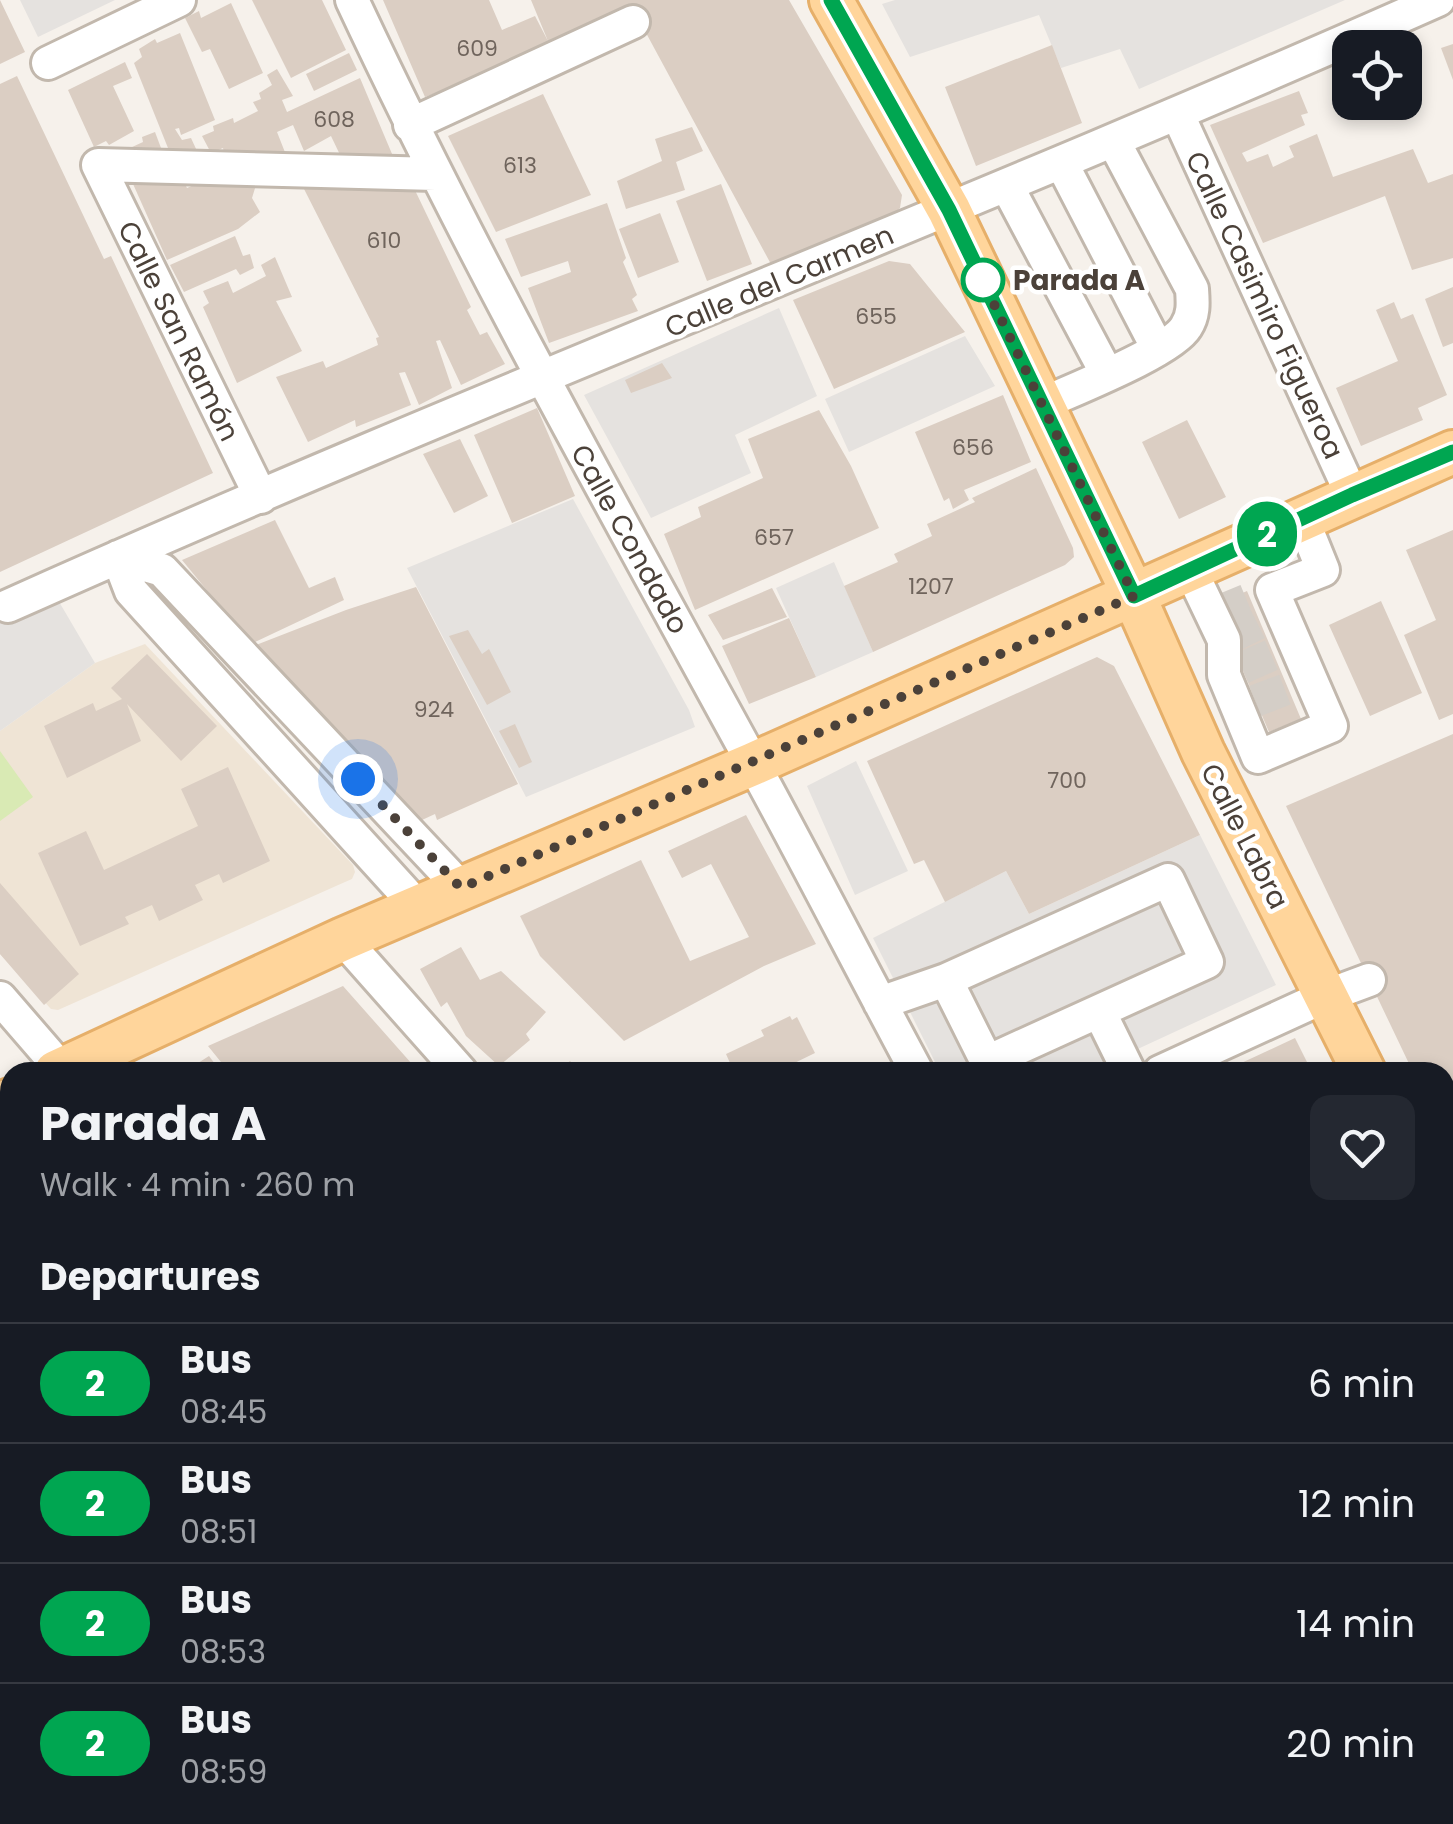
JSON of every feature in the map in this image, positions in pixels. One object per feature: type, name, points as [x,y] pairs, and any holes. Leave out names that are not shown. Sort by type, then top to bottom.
[{"type":"main road","name":"Calle Labra","points":[[831,0],[949,210],[1134,596],[1203,752],[1359,1062]]},
{"type":"main road","points":[[81,1062],[343,938],[753,764],[1453,452]]},
{"type":"street","points":[[48,62],[179,0]]},
{"type":"street","name":"Calle Condado","points":[[352,0],[410,125],[543,379],[911,1062]]},
{"type":"street","name":"Calle del Carmen","points":[[8,606],[1178,116],[1438,0]]},
{"type":"street","points":[[410,125],[633,22]]},
{"type":"street","name":"Calle Casimiro Figueroa","points":[[1178,116],[1352,495]]},
{"type":"street","points":[[1042,404],[1158,349],[1185,330],[1193,311],[1192,289],[1114,142]]},
{"type":"street","points":[[1062,164],[1158,349]]},
{"type":"street","name":"Calle San Ramón","points":[[261,497],[98,165],[436,174]]},
{"type":"street","points":[[1007,186],[1107,374]]},
{"type":"street","points":[[1190,569],[1224,641],[1258,757],[1331,726],[1300,684],[1267,606],[1324,570],[1302,518]]},
{"type":"street","points":[[118,557],[162,570],[461,888]]},
{"type":"street","points":[[118,557],[131,591],[418,907]]},
{"type":"street","points":[[1203,752],[1247,714]]},
{"type":"street","points":[[880,1003],[946,980],[1168,880],[1207,962],[987,1062],[946,980]]},
{"type":"street","points":[[343,938],[452,1062]]},
{"type":"street","points":[[1182,1062],[1369,980]]},
{"type":"street","points":[[0,998],[52,1062]]},
{"type":"street","points":[[1098,1012],[1124,1062]]},
{"type":"shaded area","points":[[20,0],[115,0],[38,37]]},
{"type":"shaded area","points":[[895,0],[1345,0],[1139,89],[1120,49],[1061,68],[1039,15],[910,57],[882,4]]},
{"type":"shaded area","points":[[779,308],[817,396],[735,435],[751,473],[651,518],[584,395]]},
{"type":"shaded area","points":[[965,336],[995,386],[849,452],[825,399]]},
{"type":"shaded area","points":[[573,499],[695,727],[526,797],[407,568]]},
{"type":"shaded area","points":[[834,562],[873,652],[816,677],[776,588]]},
{"type":"shaded area","points":[[58,600],[95,663],[0,731],[0,621]]},
{"type":"shaded area","points":[[145,644],[353,865],[355,872],[352,879],[58,1010],[51,1009],[0,954],[0,731],[95,663]]},
{"type":"shaded area","points":[[856,761],[908,871],[855,895],[807,786]]},
{"type":"shaded area","points":[[1200,835],[1276,985],[1110,1062],[935,1062],[873,938],[1006,871],[1029,914]]},
{"type":"green space","points":[[0,751],[33,797],[0,821]]},
{"type":"building","points":[[0,0],[25,52],[0,64]]},
{"type":"building","points":[[252,0],[322,0],[346,50],[291,78]]},
{"type":"building","points":[[383,0],[489,0],[502,30],[535,16],[548,41],[531,0],[789,0],[902,195],[900,208],[888,219],[772,266],[632,7],[553,50],[425,97]]},
{"type":"building","points":[[231,3],[263,73],[229,89],[210,49],[202,52],[185,18],[199,11],[201,18]]},
{"type":"building","points":[[180,33],[215,120],[181,135],[179,128],[175,129],[182,140],[191,138],[203,164],[174,163],[134,63],[142,57],[139,49],[155,39],[157,43]]},
{"type":"building","points":[[1453,44],[1453,80],[1441,48]]},
{"type":"building","points":[[1052,45],[1082,123],[976,166],[945,87]]},
{"type":"building","points":[[349,53],[357,70],[314,91],[306,74]]},
{"type":"building","points":[[125,62],[132,78],[113,86],[134,131],[109,145],[106,141],[94,147],[68,90]]},
{"type":"building","points":[[277,69],[293,96],[282,100],[287,112],[360,78],[395,161],[362,160],[357,153],[342,159],[331,136],[304,151],[293,125],[277,132],[290,165],[226,162],[223,148],[211,153],[202,136],[214,131],[213,126],[233,118],[234,123],[258,111],[253,102],[261,99],[259,93],[272,85],[267,75]]},
{"type":"building","points":[[17,76],[104,259],[111,256],[213,473],[0,572],[0,84]]},
{"type":"building","points":[[1299,91],[1308,113],[1301,115],[1305,125],[1242,153],[1247,162],[1268,154],[1273,167],[1294,157],[1289,146],[1317,134],[1333,177],[1413,149],[1428,183],[1453,174],[1453,258],[1412,270],[1385,196],[1263,243],[1210,125]]},
{"type":"building","points":[[543,94],[591,195],[496,232],[448,136]]},
{"type":"building","points":[[692,127],[703,151],[676,162],[685,190],[626,209],[617,181],[662,161],[655,139]]},
{"type":"building","points":[[155,132],[167,164],[130,152],[130,148],[143,142],[142,137]]},
{"type":"building","points":[[177,168],[187,188],[210,178],[256,185],[252,198],[260,212],[238,229],[167,260],[129,175]]},
{"type":"building","points":[[412,184],[471,307],[467,310],[480,335],[487,332],[505,364],[461,385],[440,340],[436,341],[452,388],[419,405],[405,372],[399,373],[411,405],[356,427],[355,420],[308,442],[276,377],[323,361],[326,368],[378,345],[379,337],[302,185]]},
{"type":"building","points":[[721,184],[752,264],[707,281],[676,201]]},
{"type":"building","points":[[607,203],[626,258],[623,262],[637,295],[632,299],[638,311],[549,343],[528,288],[571,272],[568,261],[521,277],[505,239]]},
{"type":"building","points":[[660,213],[679,262],[638,278],[619,229]]},
{"type":"building","points":[[235,236],[243,256],[250,254],[254,268],[240,275],[236,269],[184,292],[170,265]]},
{"type":"building","points":[[275,257],[292,297],[276,301],[302,351],[237,383],[203,307],[209,303],[203,291],[228,281],[233,293],[266,276],[261,265]]},
{"type":"building","points":[[889,261],[910,264],[965,332],[834,389],[793,300]]},
{"type":"building","points":[[1453,287],[1453,343],[1443,347],[1425,299]]},
{"type":"building","points":[[1394,302],[1401,319],[1413,314],[1447,395],[1418,408],[1423,420],[1361,446],[1336,388],[1398,361],[1376,310]]},
{"type":"building","points":[[662,363],[672,378],[631,393],[625,380]]},
{"type":"building","points":[[1003,395],[1031,462],[964,490],[969,500],[953,509],[949,498],[944,501],[915,432]]},
{"type":"building","points":[[537,408],[575,496],[512,523],[474,435]]},
{"type":"building","points":[[819,410],[851,466],[879,528],[695,610],[664,534],[701,517],[698,507],[763,478],[748,439]]},
{"type":"building","points":[[1187,420],[1226,497],[1179,519],[1142,442]]},
{"type":"building","points":[[460,439],[488,496],[454,513],[423,454]]},
{"type":"building","points":[[1036,468],[1074,557],[1065,565],[873,652],[844,586],[898,562],[894,554],[932,536],[927,524]]},
{"type":"building","points":[[275,520],[309,588],[335,577],[344,600],[251,644],[182,560]]},
{"type":"building","points":[[1453,530],[1453,714],[1439,720],[1404,635],[1436,620],[1406,550]]},
{"type":"building","points":[[416,587],[518,784],[437,820],[435,814],[422,820],[256,645]]},
{"type":"building","points":[[772,588],[787,617],[723,640],[708,615]]},
{"type":"building","points":[[1247,591],[1301,719],[1269,732],[1215,605]]},
{"type":"building","points":[[1381,601],[1422,693],[1370,716],[1329,625]]},
{"type":"building","points":[[789,618],[816,677],[749,704],[722,646]]},
{"type":"building","points":[[468,630],[482,654],[489,649],[511,692],[487,705],[449,636]]},
{"type":"building","points":[[147,654],[217,726],[181,761],[127,704],[141,741],[67,778],[44,726],[93,703],[96,711],[122,699],[111,688]]},
{"type":"building","points":[[1097,657],[1114,666],[1200,835],[1029,914],[1006,871],[945,902],[924,860],[914,864],[867,761]]},
{"type":"building","points":[[515,724],[532,762],[519,768],[499,731]]},
{"type":"building","points":[[1453,734],[1453,1062],[1408,1062],[1286,806]]},
{"type":"building","points":[[228,767],[270,861],[223,883],[219,874],[195,885],[203,900],[159,921],[152,905],[125,917],[129,924],[80,946],[38,853],[86,831],[104,870],[198,826],[181,789]]},
{"type":"building","points":[[746,815],[816,944],[764,966],[624,1041],[540,956],[520,916],[641,860],[690,961],[749,937],[711,864],[682,878],[668,851]]},
{"type":"building","points":[[0,883],[79,974],[44,1005],[0,954]]},
{"type":"building","points":[[461,947],[480,980],[501,971],[546,1012],[526,1034],[530,1040],[504,1062],[495,1062],[466,1036],[447,1002],[441,1007],[420,969]]},
{"type":"building","points":[[343,986],[410,1062],[221,1062],[208,1046]]},
{"type":"building","points":[[790,1016],[792,1020],[797,1017],[815,1053],[797,1062],[730,1062],[726,1054],[764,1036],[761,1030]]},
{"type":"building","points":[[1295,1038],[1307,1062],[1243,1062]]},
{"type":"tunnel","points":[[1217,612],[1251,598]]},
{"type":"tunnel","points":[[1229,638],[1261,622]]},
{"type":"tunnel","points":[[1242,668],[1274,654]]},
{"type":"tunnel","points":[[1255,701],[1289,688]]},
{"type":"bus line","name":"2","points":[[831,0],[949,210],[1134,596],[1453,452]]},
{"type":"place","name":"Parada A","points":[[983,280]]},
{"type":"route","points":[[358,779],[461,888],[1134,596],[980,275],[983,280]]}]
